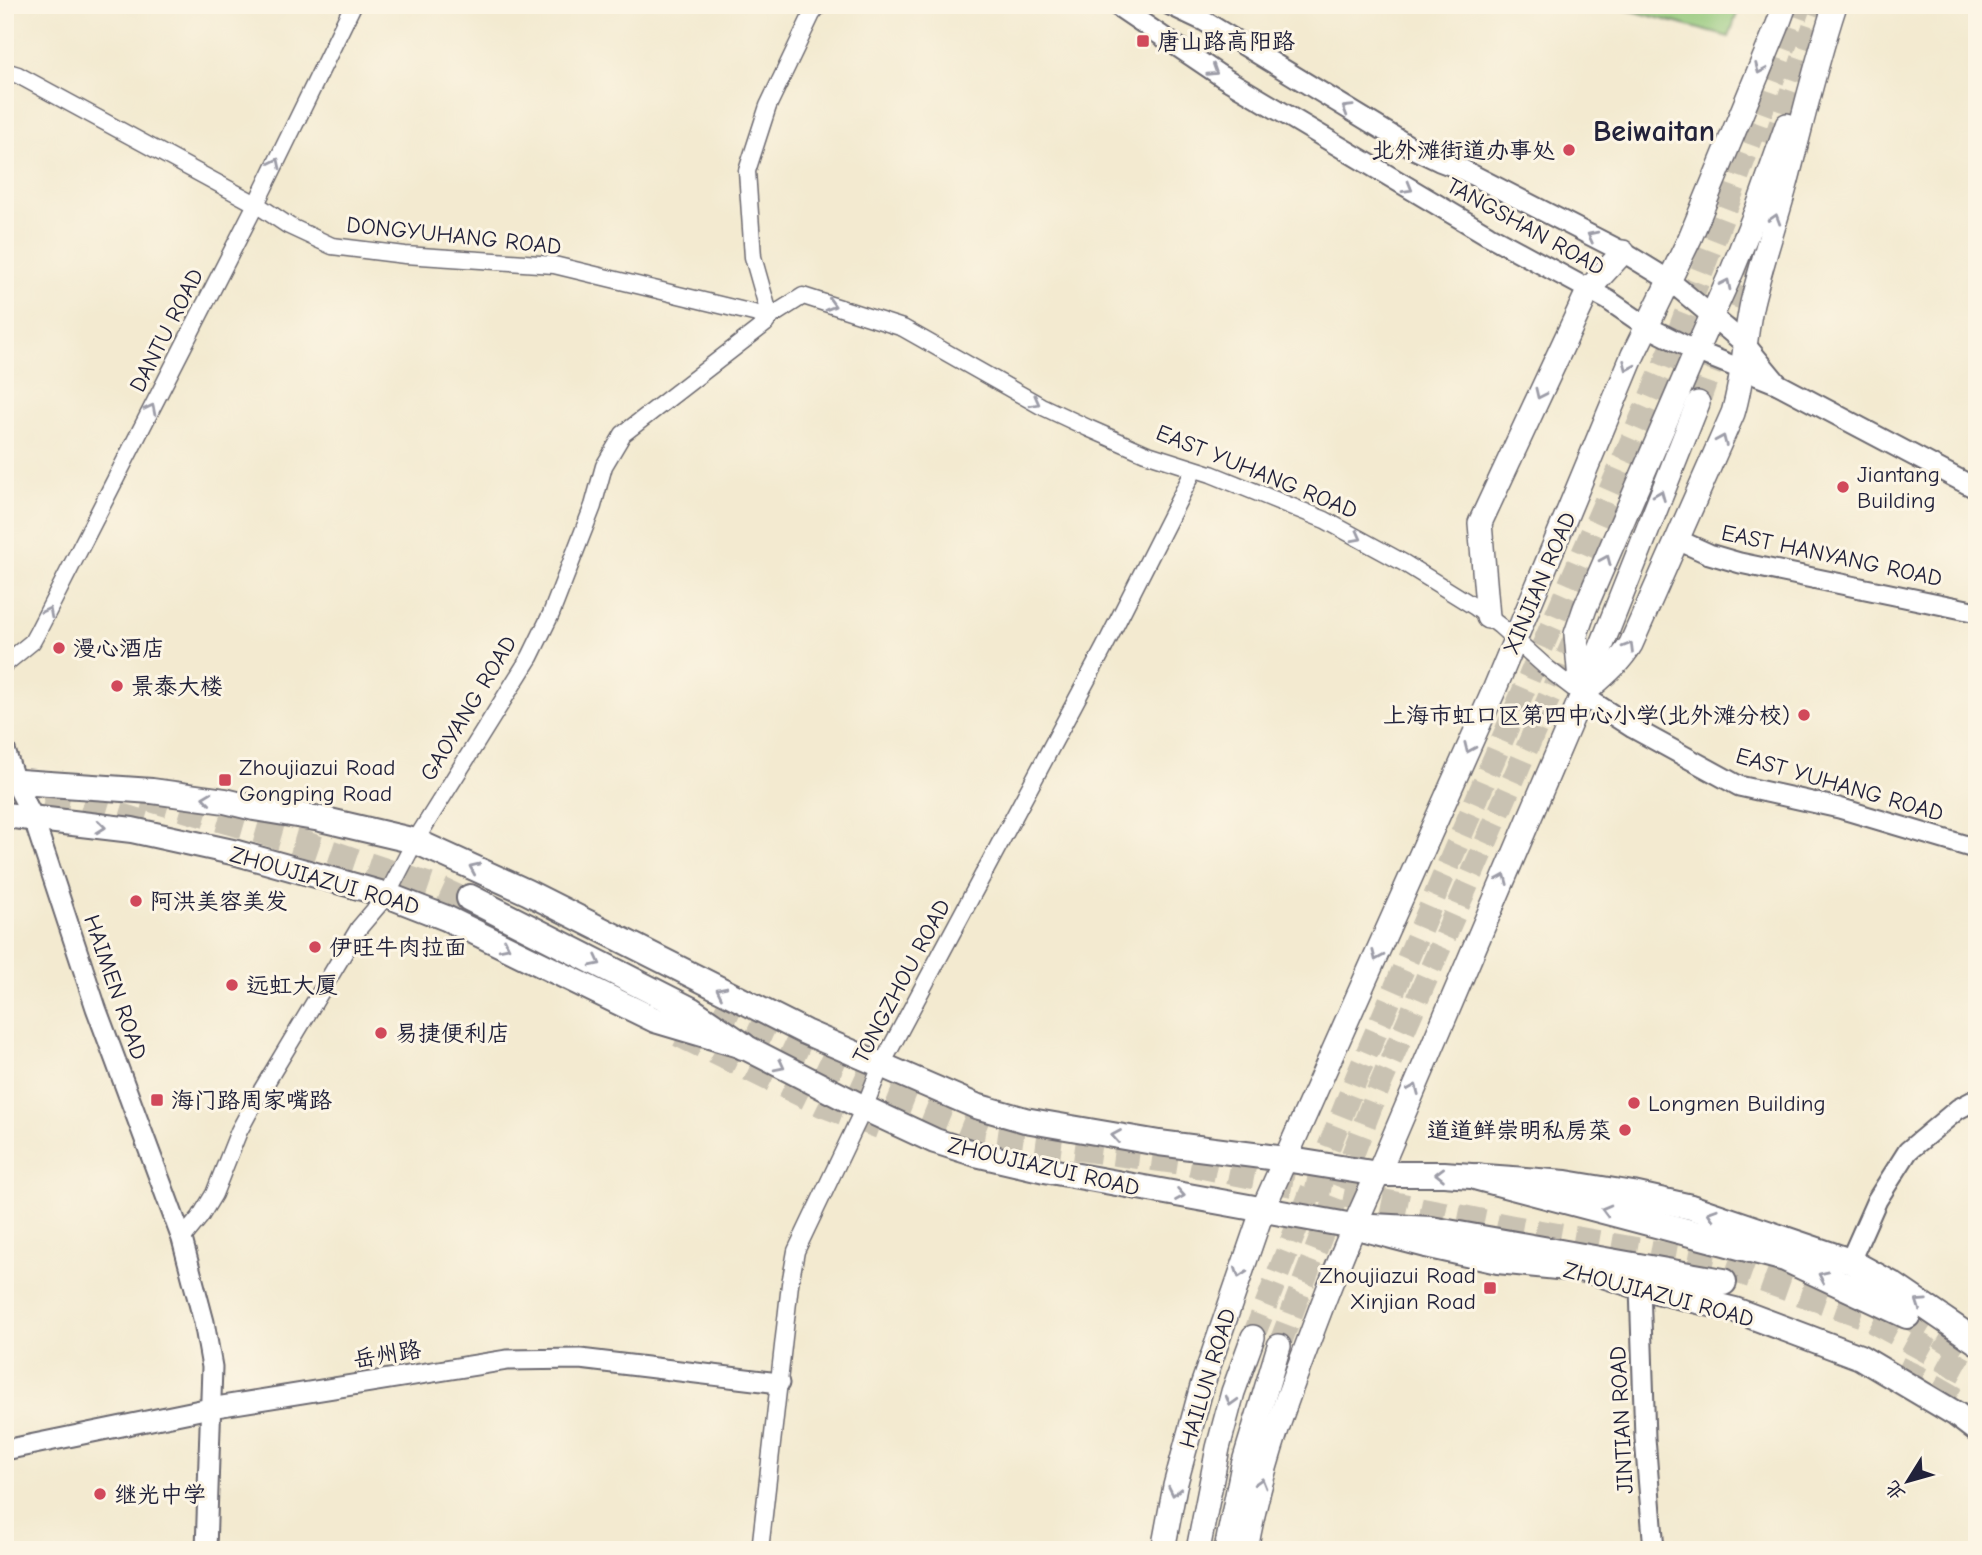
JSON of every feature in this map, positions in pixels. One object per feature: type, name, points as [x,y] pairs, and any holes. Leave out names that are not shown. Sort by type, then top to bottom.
[{"type":"highway","points":[[470,898],[690,1010],[743,1046]]},
{"type":"highway","points":[[1478,1177],[1785,1258],[1907,1315]]},
{"type":"highway","points":[[1353,1226],[1431,1230],[1723,1282]]},
{"type":"main road","name":"XINJIAN ROAD","points":[[1263,1209],[1490,701],[1646,326],[1690,238],[1785,5]]},
{"type":"main road","points":[[1581,695],[1608,672],[1632,644],[1733,413],[1763,259],[1835,5]]},
{"type":"main road","points":[[1581,695],[1576,634],[1732,271],[1786,128],[1825,36]]},
{"type":"main road","points":[[1488,617],[1480,523],[1589,289],[1623,253]]},
{"type":"main road","points":[[1246,1550],[1258,1491],[1282,1411],[1353,1226],[1378,1174],[1581,695],[1698,403]]},
{"type":"main road","name":"ZHOUJIAZUI ROAD","points":[[10,782],[152,791],[225,801],[321,819],[415,841],[527,892],[805,1032],[976,1107],[1024,1120],[1159,1143],[1285,1158],[1378,1174],[1444,1174],[1566,1183],[1691,1207],[1850,1261],[1892,1284],[1977,1342]]},
{"type":"main road","name":"ZHOUJIAZUI ROAD","points":[[5,815],[132,830],[237,853],[387,895],[446,918],[655,1020],[743,1046],[934,1141],[976,1154],[1045,1170],[1353,1226],[1498,1261],[1587,1270],[1640,1287],[1735,1310],[1860,1357],[1956,1414],[1977,1430]]},
{"type":"main road","name":"HAILUN ROAD","points":[[1163,1550],[1175,1486],[1202,1386],[1263,1209]]},
{"type":"main road","points":[[1198,1550],[1218,1448],[1233,1392],[1253,1336]]},
{"type":"main road","points":[[1226,1550],[1244,1465],[1279,1346]]},
{"type":"street","name":"DANTU ROAD","points":[[5,664],[32,642],[37,634],[256,204],[353,5]]},
{"type":"street","points":[[770,317],[753,257],[747,172],[768,106],[812,14],[819,5]]},
{"type":"street","name":"TANGSHAN ROAD","points":[[1116,5],[1232,83],[1488,235],[1589,289],[1646,326],[1696,351],[1778,384],[1977,489]]},
{"type":"street","name":"TANGSHAN ROAD","points":[[1170,5],[1204,21],[1416,150],[1463,170],[1623,253],[1669,280],[1745,344],[1778,384]]},
{"type":"street","name":"DONGYUHANG ROAD","points":[[5,71],[18,75],[256,204],[289,226],[332,246],[405,255],[554,265],[770,317]]},
{"type":"street","name":"EAST YUHANG ROAD","points":[[770,317],[803,296],[903,328],[1041,406],[1145,453],[1211,474],[1325,520],[1404,563],[1488,617],[1581,695],[1643,734],[1739,786],[1839,808],[1977,849]]},
{"type":"street","name":"GAOYANG ROAD","points":[[182,1239],[214,1194],[239,1131],[254,1103],[359,928],[387,895],[415,841],[530,657],[551,614],[593,506],[604,466],[623,433],[765,324],[770,317]]},
{"type":"street","name":"TONGZHOU ROAD","points":[[760,1550],[796,1251],[881,1066],[1103,650],[1194,470]]},
{"type":"street","name":"EAST HANYANG ROAD","points":[[1678,540],[1709,554],[1740,563],[1977,612]]},
{"type":"street","name":"HAIMEN ROAD","points":[[5,750],[10,782],[33,817],[96,1008],[182,1239]]},
{"type":"street","points":[[1850,1261],[1877,1200],[1908,1151],[1958,1109],[1977,1099]]},
{"type":"street","points":[[182,1239],[204,1322],[212,1367],[206,1550]]},
{"type":"street","name":"JINTIAN ROAD","points":[[1640,1287],[1645,1438],[1654,1550]]},
{"type":"street","name":"岳州路","points":[[5,1450],[211,1408],[507,1360],[580,1359],[779,1383]]},
{"type":"green space","points":[[1609,5],[1740,5],[1729,37]]},
{"type":"tunnel","points":[[1253,1337],[1358,1074],[1680,328],[1800,5]]},
{"type":"tunnel","points":[[1773,145],[1821,5]]},
{"type":"tunnel","points":[[1698,403],[1751,247]]},
{"type":"tunnel","points":[[1279,1346],[1374,1099],[1578,631]]},
{"type":"tunnel","points":[[5,793],[75,802],[156,827]]},
{"type":"tunnel","points":[[144,797],[302,843],[439,889],[489,912]]},
{"type":"tunnel","points":[[711,1015],[867,1088],[984,1135],[1183,1162],[1513,1228],[1725,1266],[1863,1315],[1977,1377]]},
{"type":"tunnel","points":[[679,1034],[822,1104],[885,1128]]},
{"type":"tunnel","points":[[1907,1315],[1972,1355]]},
{"type":"tunnel","points":[[1898,1369],[1977,1412]]},
{"type":"place","name":"唐山路高阳路","points":[[1143,41]]},
{"type":"place","name":"北外滩街道办事处","points":[[1569,150]]},
{"type":"place","name":"Jiantang Building","points":[[1843,487]]},
{"type":"place","name":"漫心酒店","points":[[59,648]]},
{"type":"place","name":"景泰大楼","points":[[117,686]]},
{"type":"place","name":"上海市虹口区第四中心小学(北外滩分校)","points":[[1804,715]]},
{"type":"place","name":"Zhoujiazui Road Gongping Road","points":[[225,780]]},
{"type":"place","name":"阿洪美容美发","points":[[136,901]]},
{"type":"place","name":"伊旺牛肉拉面","points":[[315,947]]},
{"type":"place","name":"远虹大厦","points":[[232,985]]},
{"type":"place","name":"易捷便利店","points":[[381,1033]]},
{"type":"place","name":"海门路周家嘴路","points":[[157,1100]]},
{"type":"place","name":"Longmen Building","points":[[1634,1103]]},
{"type":"place","name":"道道鲜崇明私房菜","points":[[1625,1130]]},
{"type":"place","name":"Zhoujiazui Road Xinjian Road","points":[[1490,1288]]},
{"type":"place","name":"继光中学","points":[[100,1494]]},
{"type":"district","name":"Beiwaitan","points":[[1654,131]]}]
